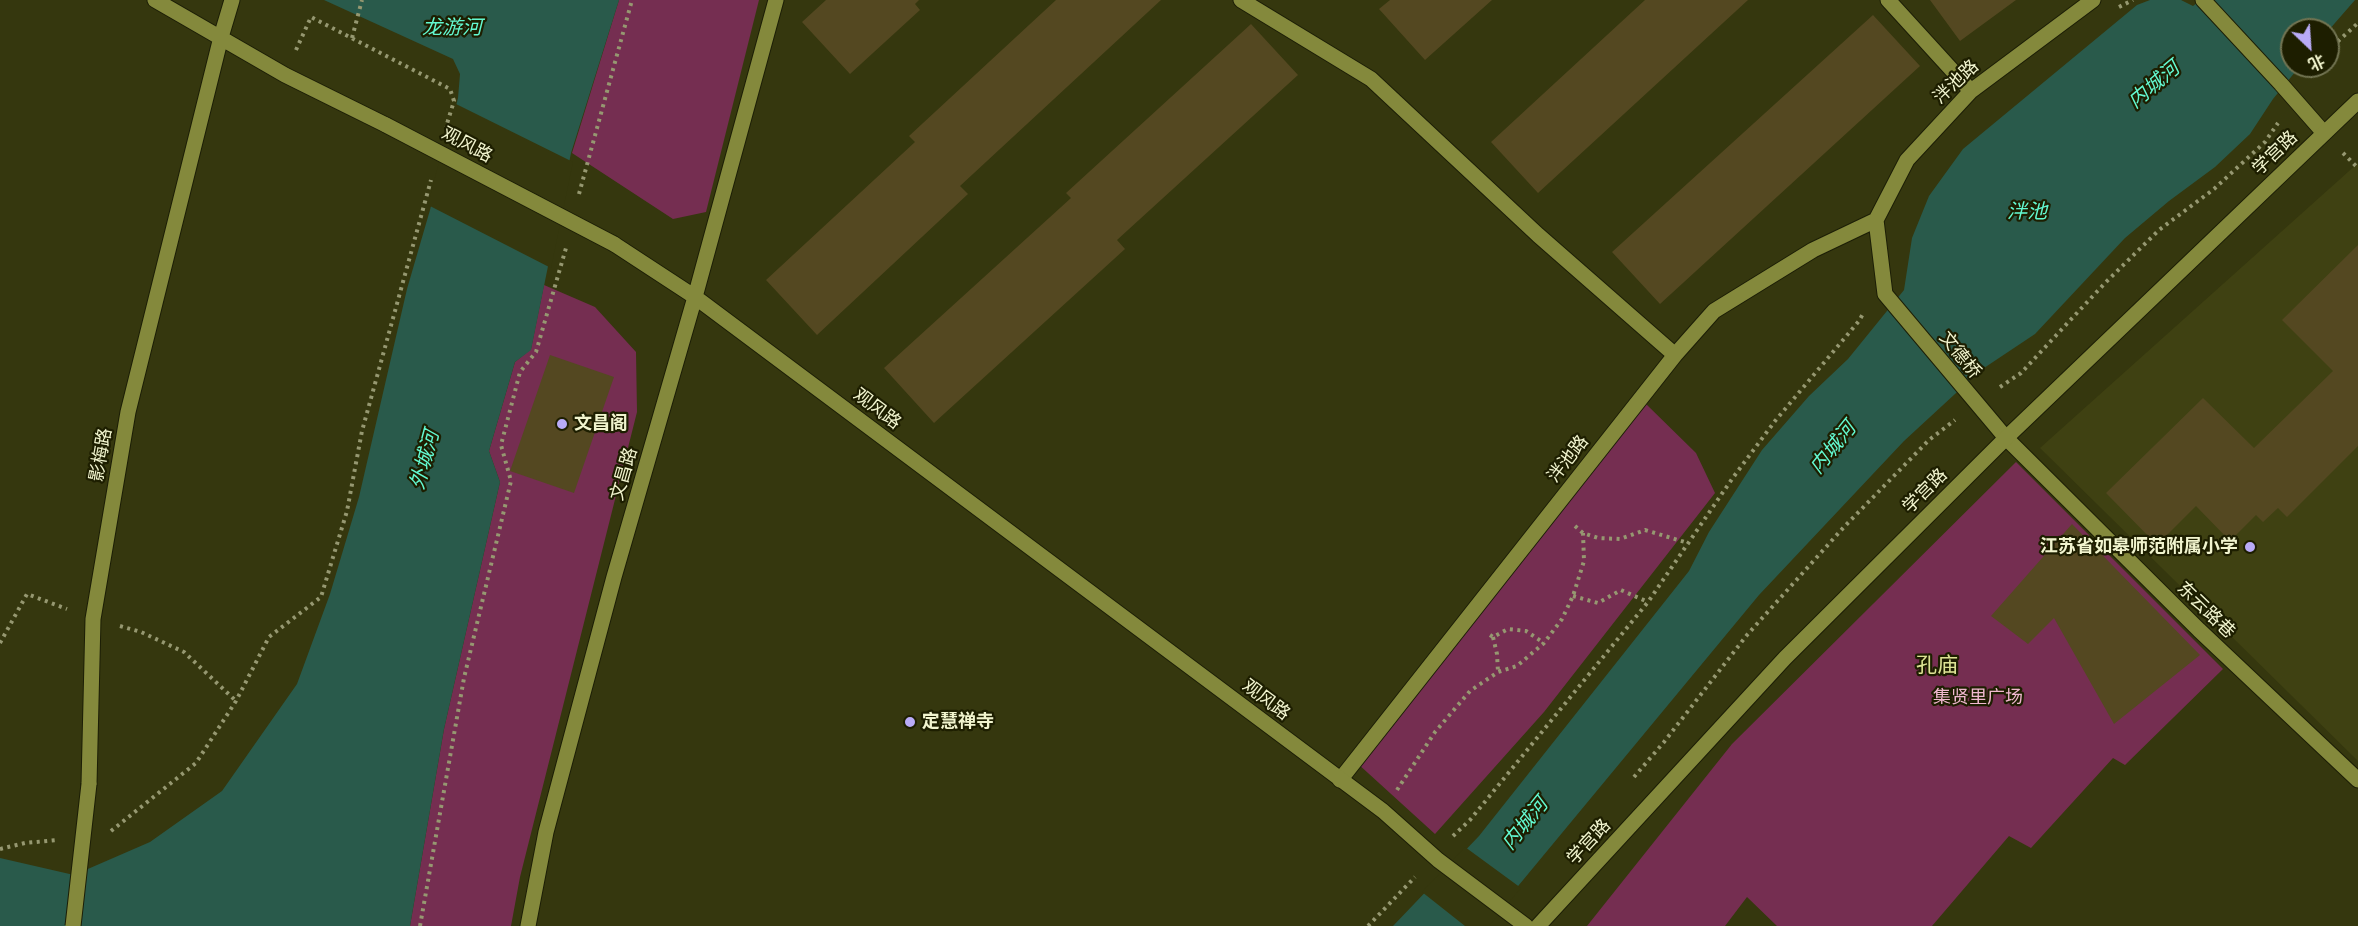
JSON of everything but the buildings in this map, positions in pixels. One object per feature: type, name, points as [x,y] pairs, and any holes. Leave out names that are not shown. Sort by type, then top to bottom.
[{"type":"street","name":"观风路","points":[[155,0],[285,75],[614,244],[695,297],[1383,811],[1436,857],[1526,926]]},
{"type":"street","name":"影梅路","points":[[73,926],[89,783],[93,619],[128,412],[232,0]]},
{"type":"street","name":"文昌路","points":[[528,926],[546,832],[614,577],[695,297],[776,0]]},
{"type":"street","points":[[1241,0],[1371,79],[1538,236],[1675,355]]},
{"type":"street","points":[[1888,0],[1971,91]]},
{"type":"street","name":"泮池路","points":[[1340,780],[1675,355],[1714,311],[1813,250],[1876,220],[1907,160],[1971,91],[2093,0]]},
{"type":"street","points":[[2203,0],[2282,84],[2324,133]]},
{"type":"street","name":"学宫路","points":[[1538,926],[1785,658],[2006,438],[2358,101]]},
{"type":"street","points":[[1876,220],[1881,272]]},
{"type":"street","name":"文德桥","points":[[1881,272],[1885,294],[2006,438]]},
{"type":"street","name":"东云路巷","points":[[2006,438],[2190,622],[2358,780]]},
{"type":"path","points":[[352,38],[362,0]]},
{"type":"path","points":[[578,196],[632,0]]},
{"type":"path","points":[[2117,9],[2133,0]]},
{"type":"path","points":[[285,75],[311,17],[450,89],[454,101],[444,135]]},
{"type":"path","points":[[2340,39],[2358,23]]},
{"type":"path","points":[[1626,786],[1664,742],[1747,635],[1844,527],[1971,399],[2021,373],[2105,283],[2159,230],[2214,189],[2265,142],[2310,78]]},
{"type":"path","points":[[108,834],[196,763],[236,701],[269,637],[321,597],[347,511],[362,431],[435,169]]},
{"type":"path","points":[[420,926],[464,678],[511,482],[501,445],[520,372],[536,352],[557,286],[567,241]]},
{"type":"path","points":[[1368,926],[1470,820],[1648,602],[1775,421],[1859,321],[1881,272]]},
{"type":"path","points":[[1554,508],[1583,533],[1598,538],[1620,539],[1645,530],[1688,543]]},
{"type":"path","points":[[1383,811],[1435,732],[1470,691],[1498,672],[1517,666],[1544,643],[1562,619],[1573,596],[1584,561],[1583,533]]},
{"type":"path","points":[[1573,596],[1598,603],[1621,590],[1648,602]]},
{"type":"path","points":[[0,643],[27,594],[93,619],[141,632],[184,652],[236,701]]},
{"type":"path","points":[[1467,619],[1492,637],[1497,654],[1498,672]]},
{"type":"path","points":[[1492,637],[1508,629],[1526,631],[1544,643]]},
{"type":"path","points":[[0,849],[25,843],[60,839]]},
{"type":"shaded area","name":"江苏省如皋师范附属小学","points":[[2358,163],[2358,761],[2040,448]]},
{"type":"green space","points":[[619,0],[759,0],[706,212],[673,219],[572,153]]},
{"type":"green space","points":[[544,285],[595,307],[636,352],[637,412],[520,877],[511,926],[410,926],[444,729],[500,482],[489,451],[515,362],[531,349]]},
{"type":"green space","points":[[1646,404],[1696,453],[1715,493],[1544,712],[1435,834],[1357,763]]},
{"type":"green space","name":"集贤里广场","points":[[2016,462],[2223,669],[2125,765],[2113,758],[2031,848],[2009,836],[1932,926],[1777,926],[1747,897],[1725,926],[1587,926],[1732,744]]},
{"type":"water","points":[[324,0],[619,0],[571,153],[531,350],[515,362],[489,451],[500,482],[444,729],[410,926],[0,926],[0,858],[74,875],[150,842],[222,791],[297,684],[330,594],[359,497],[407,289],[430,210],[458,98],[460,74],[453,59]]},
{"type":"water","points":[[2150,0],[2181,0],[2193,6],[2201,0],[2355,0],[2339,18],[2280,18],[2280,78],[2290,78],[2250,134],[2215,167],[2125,238],[2035,334],[1981,370],[1904,441],[1759,595],[1485,926],[1393,926],[1479,836],[1689,571],[1709,532],[1762,450],[1809,396],[1848,359],[1904,290],[1912,238],[1929,196],[1963,149],[2137,5]]},
{"type":"pier","points":[[454,103],[573,162],[551,268],[428,205]]},
{"type":"pier","points":[[1465,847],[1521,888],[1489,926],[1465,926],[1422,892]]},
{"type":"place","name":"文昌阁","points":[[562,424]]},
{"type":"place","name":"江苏省如皋师范附属小学","points":[[2250,547]]},
{"type":"place","name":"定慧禅寺","points":[[910,722]]},
{"type":"district","name":"孔庙","points":[[1937,666]]},
{"type":"water label","name":"龙游河","points":[[452,28]]},
{"type":"water label","name":"内城河","points":[[2154,85]]},
{"type":"water label","name":"泮池","points":[[2027,212]]},
{"type":"water label","name":"内城河","points":[[1833,448]]},
{"type":"water label","name":"外城河","points":[[425,460]]},
{"type":"water label","name":"内城河","points":[[1525,824]]}]
